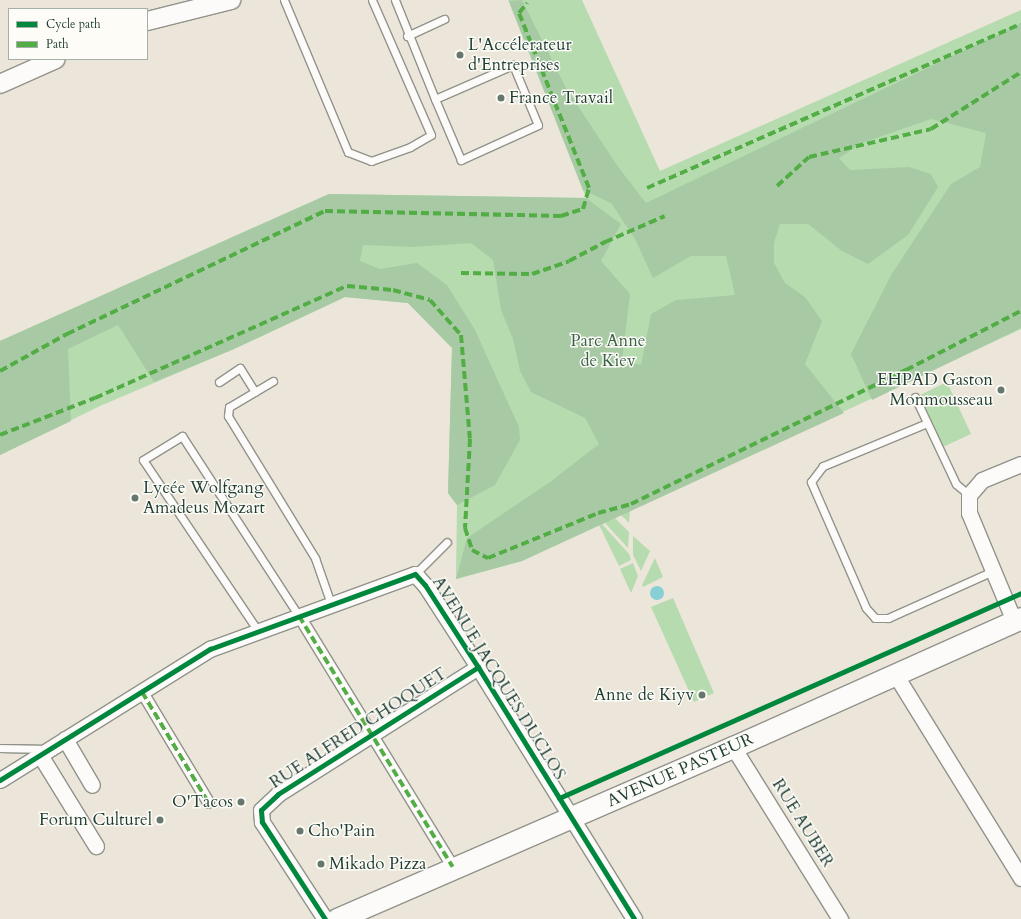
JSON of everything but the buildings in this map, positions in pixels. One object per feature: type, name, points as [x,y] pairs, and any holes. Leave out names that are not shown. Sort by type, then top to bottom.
[{"type":"main road","name":"AVENUE PASTEUR","points":[[337,919],[453,867],[733,748],[1017,619]]},
{"type":"street","points":[[148,21],[231,0]]},
{"type":"street","points":[[0,84],[54,60]]},
{"type":"street","points":[[1017,619],[993,571],[970,513],[969,495],[982,480],[1021,464]]},
{"type":"street","points":[[0,780],[210,649],[415,574]]},
{"type":"street","name":"AVENUE JACQUES DUCLOS","points":[[415,574],[425,585],[478,667],[634,919]]},
{"type":"street","points":[[299,616],[374,734],[453,867]]},
{"type":"street","name":"RUE ALFRED CHOQUET","points":[[325,919],[262,822],[261,810],[278,794],[478,667]]},
{"type":"street","points":[[895,674],[1021,878]]},
{"type":"street","points":[[142,692],[208,802]]},
{"type":"street","points":[[65,739],[92,785]]},
{"type":"street","name":"RUE AUBER","points":[[733,748],[840,919]]},
{"type":"street","points":[[45,752],[96,846]]},
{"type":"lane","points":[[284,0],[348,152],[371,160],[410,147],[431,135],[372,0]]},
{"type":"lane","points":[[395,0],[407,36],[461,160],[538,126],[513,65],[435,99]]},
{"type":"lane","points":[[407,36],[444,19]]},
{"type":"lane","points":[[219,382],[240,368],[255,392]]},
{"type":"lane","points":[[273,381],[229,407],[228,416],[315,558],[331,604]]},
{"type":"lane","points":[[915,397],[956,484],[969,495]]},
{"type":"lane","points":[[927,423],[823,466],[811,482],[866,608],[876,618],[888,618],[993,571]]},
{"type":"lane","points":[[258,631],[143,460],[182,436],[299,616]]},
{"type":"lane","points":[[415,574],[448,542]]},
{"type":"lane","points":[[0,748],[45,752]]},
{"type":"green space","name":"Parc Anne de Kiev","points":[[508,0],[582,0],[660,171],[1021,10],[1021,329],[630,511],[629,523],[621,515],[615,518],[629,532],[628,548],[605,523],[602,524],[629,554],[631,560],[619,566],[599,525],[522,561],[456,579],[457,505],[448,493],[452,348],[408,303],[345,297],[234,349],[100,406],[0,455],[0,341],[329,194],[586,198]]},
{"type":"green space","name":"Parc Anne de Kiev","points":[[522,0],[566,88],[619,168],[646,203],[1021,23],[1021,328],[872,400],[851,354],[891,275],[951,184],[980,167],[986,133],[931,119],[862,143],[839,158],[850,170],[909,167],[931,174],[938,187],[908,235],[868,264],[842,251],[808,224],[780,224],[774,243],[774,263],[785,283],[805,297],[822,321],[805,364],[844,413],[522,561],[456,579],[467,538],[550,482],[599,444],[585,418],[531,392],[520,371],[513,339],[501,310],[493,260],[471,243],[412,247],[363,245],[360,261],[380,269],[417,263],[447,285],[475,330],[519,427],[520,440],[495,485],[457,505],[448,493],[452,348],[408,303],[345,297],[234,349],[154,382],[118,325],[68,349],[71,421],[0,455],[0,341],[329,194],[586,198],[621,224],[601,261],[630,294],[622,361],[641,365],[651,314],[676,300],[735,295],[726,256],[691,256],[653,278],[635,239],[611,203],[583,190],[509,1]]},
{"type":"green space","points":[[947,382],[971,434],[943,447],[920,395]]},
{"type":"green space","points":[[633,536],[650,551],[641,571],[633,555]]},
{"type":"green space","points":[[655,558],[663,577],[643,587],[642,585]]},
{"type":"green space","points":[[633,563],[638,576],[631,593],[620,569]]},
{"type":"green space","points":[[673,598],[714,693],[694,702],[651,607]]},
{"type":"water","points":[[654,586],[660,586],[664,590],[664,596],[660,600],[654,600],[650,596],[650,590]]},
{"type":"marked path","points":[[0,371],[67,334],[325,211],[561,216],[583,209],[589,188],[519,13],[527,3]]},
{"type":"marked path","points":[[647,188],[1021,24]]},
{"type":"marked path","points":[[777,186],[809,157],[931,129],[1021,72]]},
{"type":"marked path","points":[[461,273],[532,274],[569,261],[605,242],[665,216]]},
{"type":"marked path","points":[[0,435],[95,398],[347,286],[393,290],[430,300],[461,335],[470,439],[465,528],[472,550],[488,558],[598,513],[631,504],[906,370],[1021,311]]},
{"type":"marked path","points":[[299,616],[453,867]]},
{"type":"marked path","points":[[142,692],[208,802]]},
{"type":"cycle path","points":[[0,780],[210,649],[415,574],[425,585],[478,667],[634,919]]},
{"type":"cycle path","points":[[559,798],[1021,593]]},
{"type":"cycle path","points":[[325,919],[262,822],[261,810],[278,794],[478,667]]},
{"type":"place","name":"L'Accélerateur d'Entreprises","points":[[460,55]]},
{"type":"place","name":"France Travail","points":[[501,98]]},
{"type":"place","name":"EHPAD Gaston Monmousseau","points":[[1001,390]]},
{"type":"place","name":"Lycée Wolfgang Amadeus Mozart","points":[[135,498]]},
{"type":"place","name":"Anne de Kiyv","points":[[702,695]]},
{"type":"place","name":"O'Tacos","points":[[241,802]]},
{"type":"place","name":"Forum Culturel","points":[[160,820]]},
{"type":"place","name":"Cho'Pain","points":[[300,831]]},
{"type":"place","name":"Mikado Pizza","points":[[321,864]]}]
